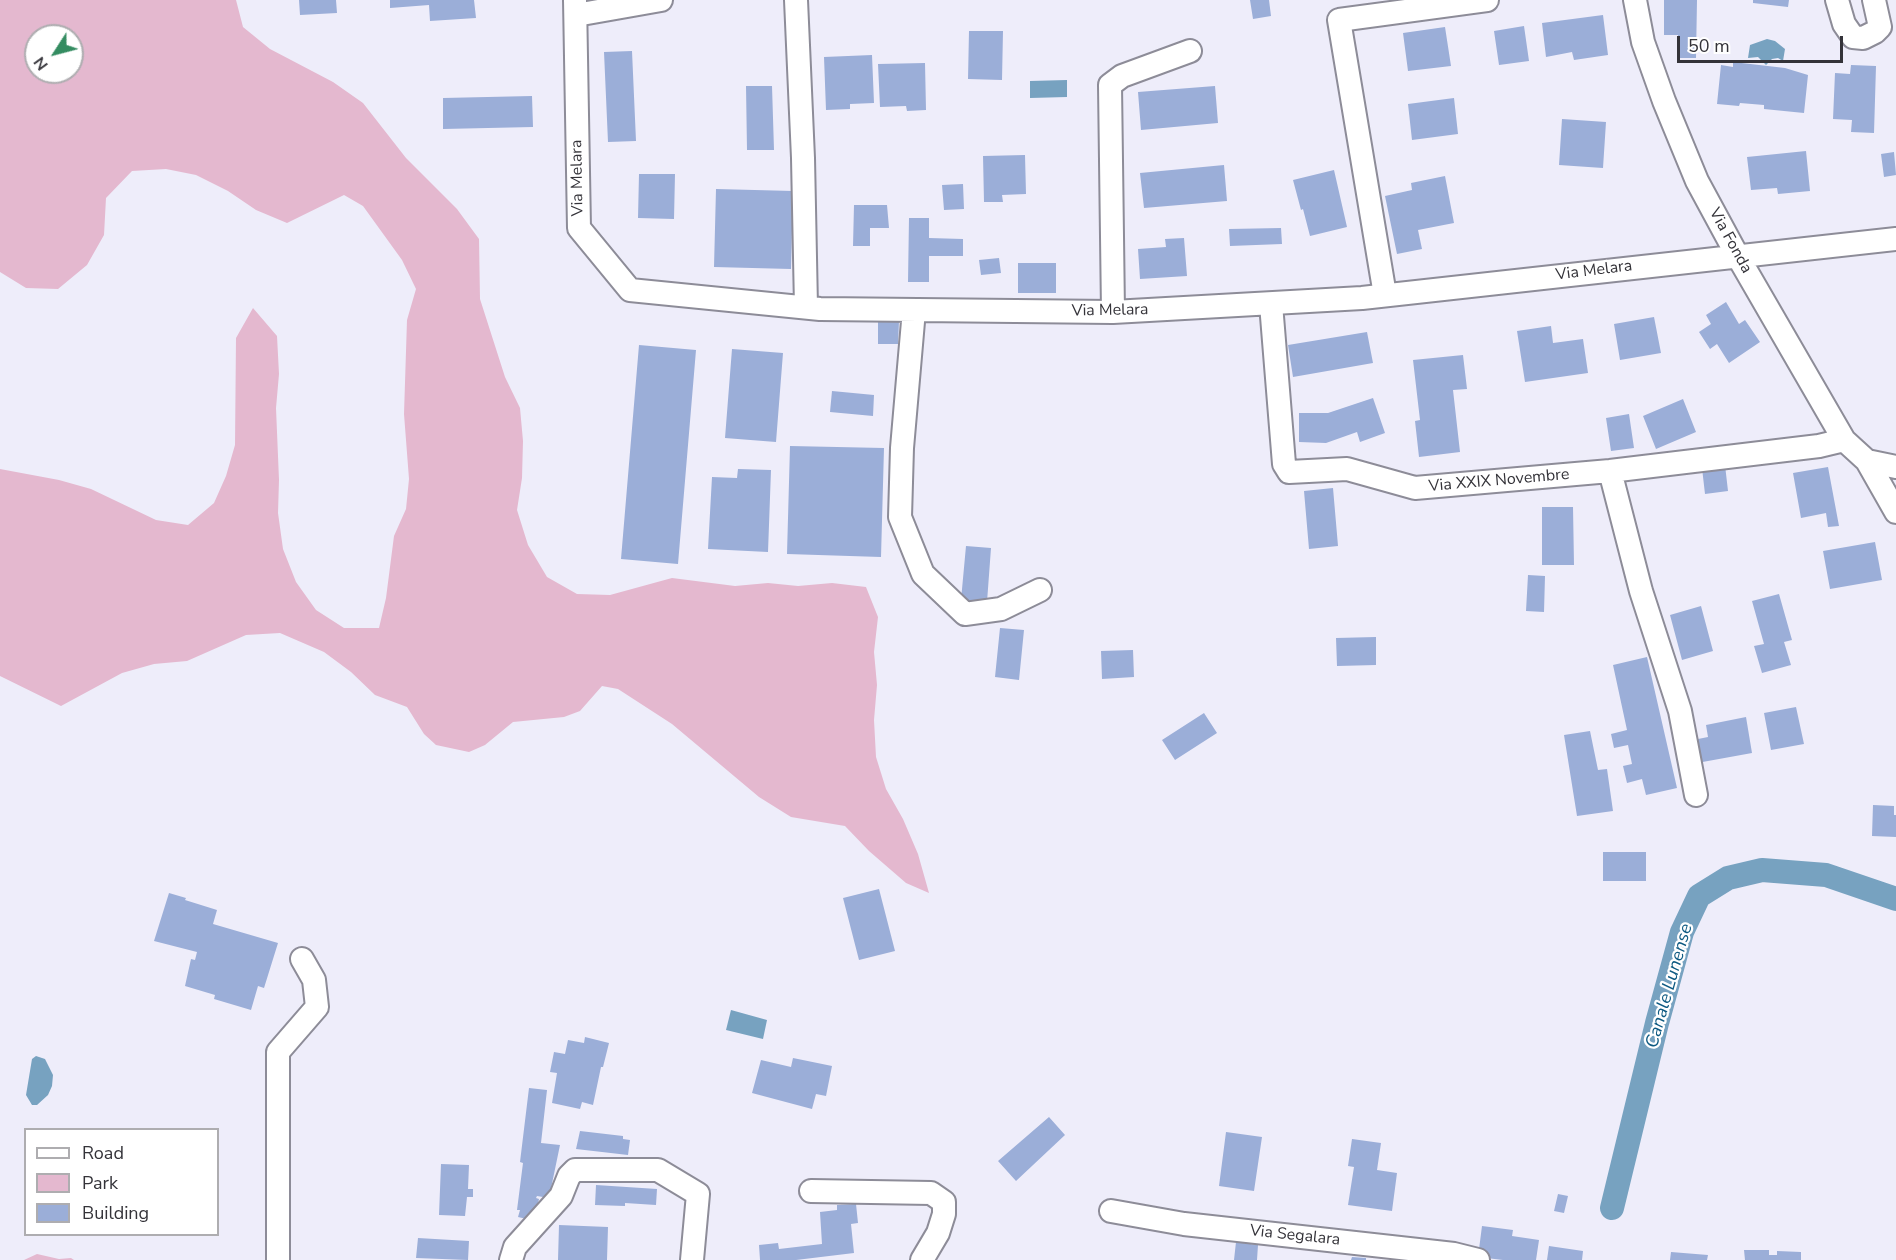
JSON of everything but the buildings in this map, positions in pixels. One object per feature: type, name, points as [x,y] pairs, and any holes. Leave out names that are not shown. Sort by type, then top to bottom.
[{"type":"street","points":[[576,8],[661,0]]},
{"type":"street","points":[[795,0],[803,158],[806,308]]},
{"type":"street","points":[[1385,296],[1337,10],[1487,0]]},
{"type":"street","name":"Via Fonda","points":[[1635,0],[1643,42],[1697,181],[1844,440],[1867,461],[1896,512]]},
{"type":"street","points":[[1837,0],[1844,24],[1853,37],[1863,38],[1880,27],[1874,0]]},
{"type":"street","name":"Via Melara","points":[[576,8],[579,228],[630,290],[806,308],[1113,312],[1385,296],[1896,239]]},
{"type":"street","points":[[1113,312],[1110,85],[1122,76],[1190,51]]},
{"type":"street","name":"Via XXIX Novembre","points":[[1271,304],[1284,464],[1289,472],[1347,469],[1415,488],[1610,471],[1818,446],[1844,440]]},
{"type":"street","points":[[914,310],[902,448],[900,517],[923,574],[965,614],[1001,609],[1040,590]]},
{"type":"street","points":[[1867,461],[1896,467]]},
{"type":"street","points":[[1610,471],[1641,591],[1680,711],[1696,795]]},
{"type":"street","points":[[278,1260],[278,1052],[317,1007],[314,980],[302,959]]},
{"type":"street","points":[[511,1260],[515,1247],[561,1196],[569,1176],[575,1170],[658,1170],[698,1194],[692,1260]]},
{"type":"street","points":[[811,1191],[932,1193],[944,1202],[944,1214],[938,1233],[922,1260]]},
{"type":"street","name":"Via Segalara","points":[[1111,1211],[1184,1224],[1454,1254],[1478,1260]]},
{"type":"green space","points":[[0,0],[236,0],[243,27],[270,49],[333,82],[363,103],[406,158],[457,209],[479,239],[480,299],[505,377],[520,408],[523,441],[522,478],[517,510],[528,545],[547,577],[577,594],[610,595],[672,578],[735,586],[768,583],[798,586],[832,583],[866,587],[878,617],[874,652],[877,685],[874,720],[876,757],[886,789],[903,819],[918,854],[929,893],[906,883],[869,851],[845,826],[791,817],[759,797],[672,724],[618,689],[602,686],[580,711],[564,717],[513,722],[485,745],[469,752],[436,745],[424,734],[407,707],[375,695],[351,672],[324,652],[280,633],[246,635],[187,661],[154,664],[122,673],[61,706],[0,676],[0,469],[59,480],[91,489],[156,520],[188,525],[214,503],[226,476],[235,445],[236,338],[253,308],[277,336],[278,513],[283,549],[296,582],[316,610],[344,628],[379,628],[386,598],[394,536],[406,509],[409,479],[404,414],[407,320],[416,289],[402,260],[363,206],[344,195],[287,223],[256,210],[228,191],[196,175],[166,169],[132,171],[106,198],[104,235],[87,265],[58,289],[26,288],[0,272]]},
{"type":"green space","points":[[37,1254],[59,1259],[71,1258],[74,1260],[24,1260]]},
{"type":"water","points":[[1767,39],[1775,41],[1785,49],[1783,61],[1778,58],[1772,59],[1766,65],[1758,57],[1748,58],[1750,45]]},
{"type":"water","points":[[1067,80],[1067,97],[1030,98],[1030,81]]},
{"type":"water","points":[[731,1010],[767,1020],[763,1039],[726,1030]]},
{"type":"water","points":[[36,1056],[45,1059],[53,1075],[48,1095],[37,1105],[32,1105],[26,1095],[32,1059]]},
{"type":"waterway","name":"Canale Lunense","points":[[1612,1208],[1657,1023],[1682,932],[1699,896],[1728,878],[1762,870],[1826,875],[1896,899]]}]
